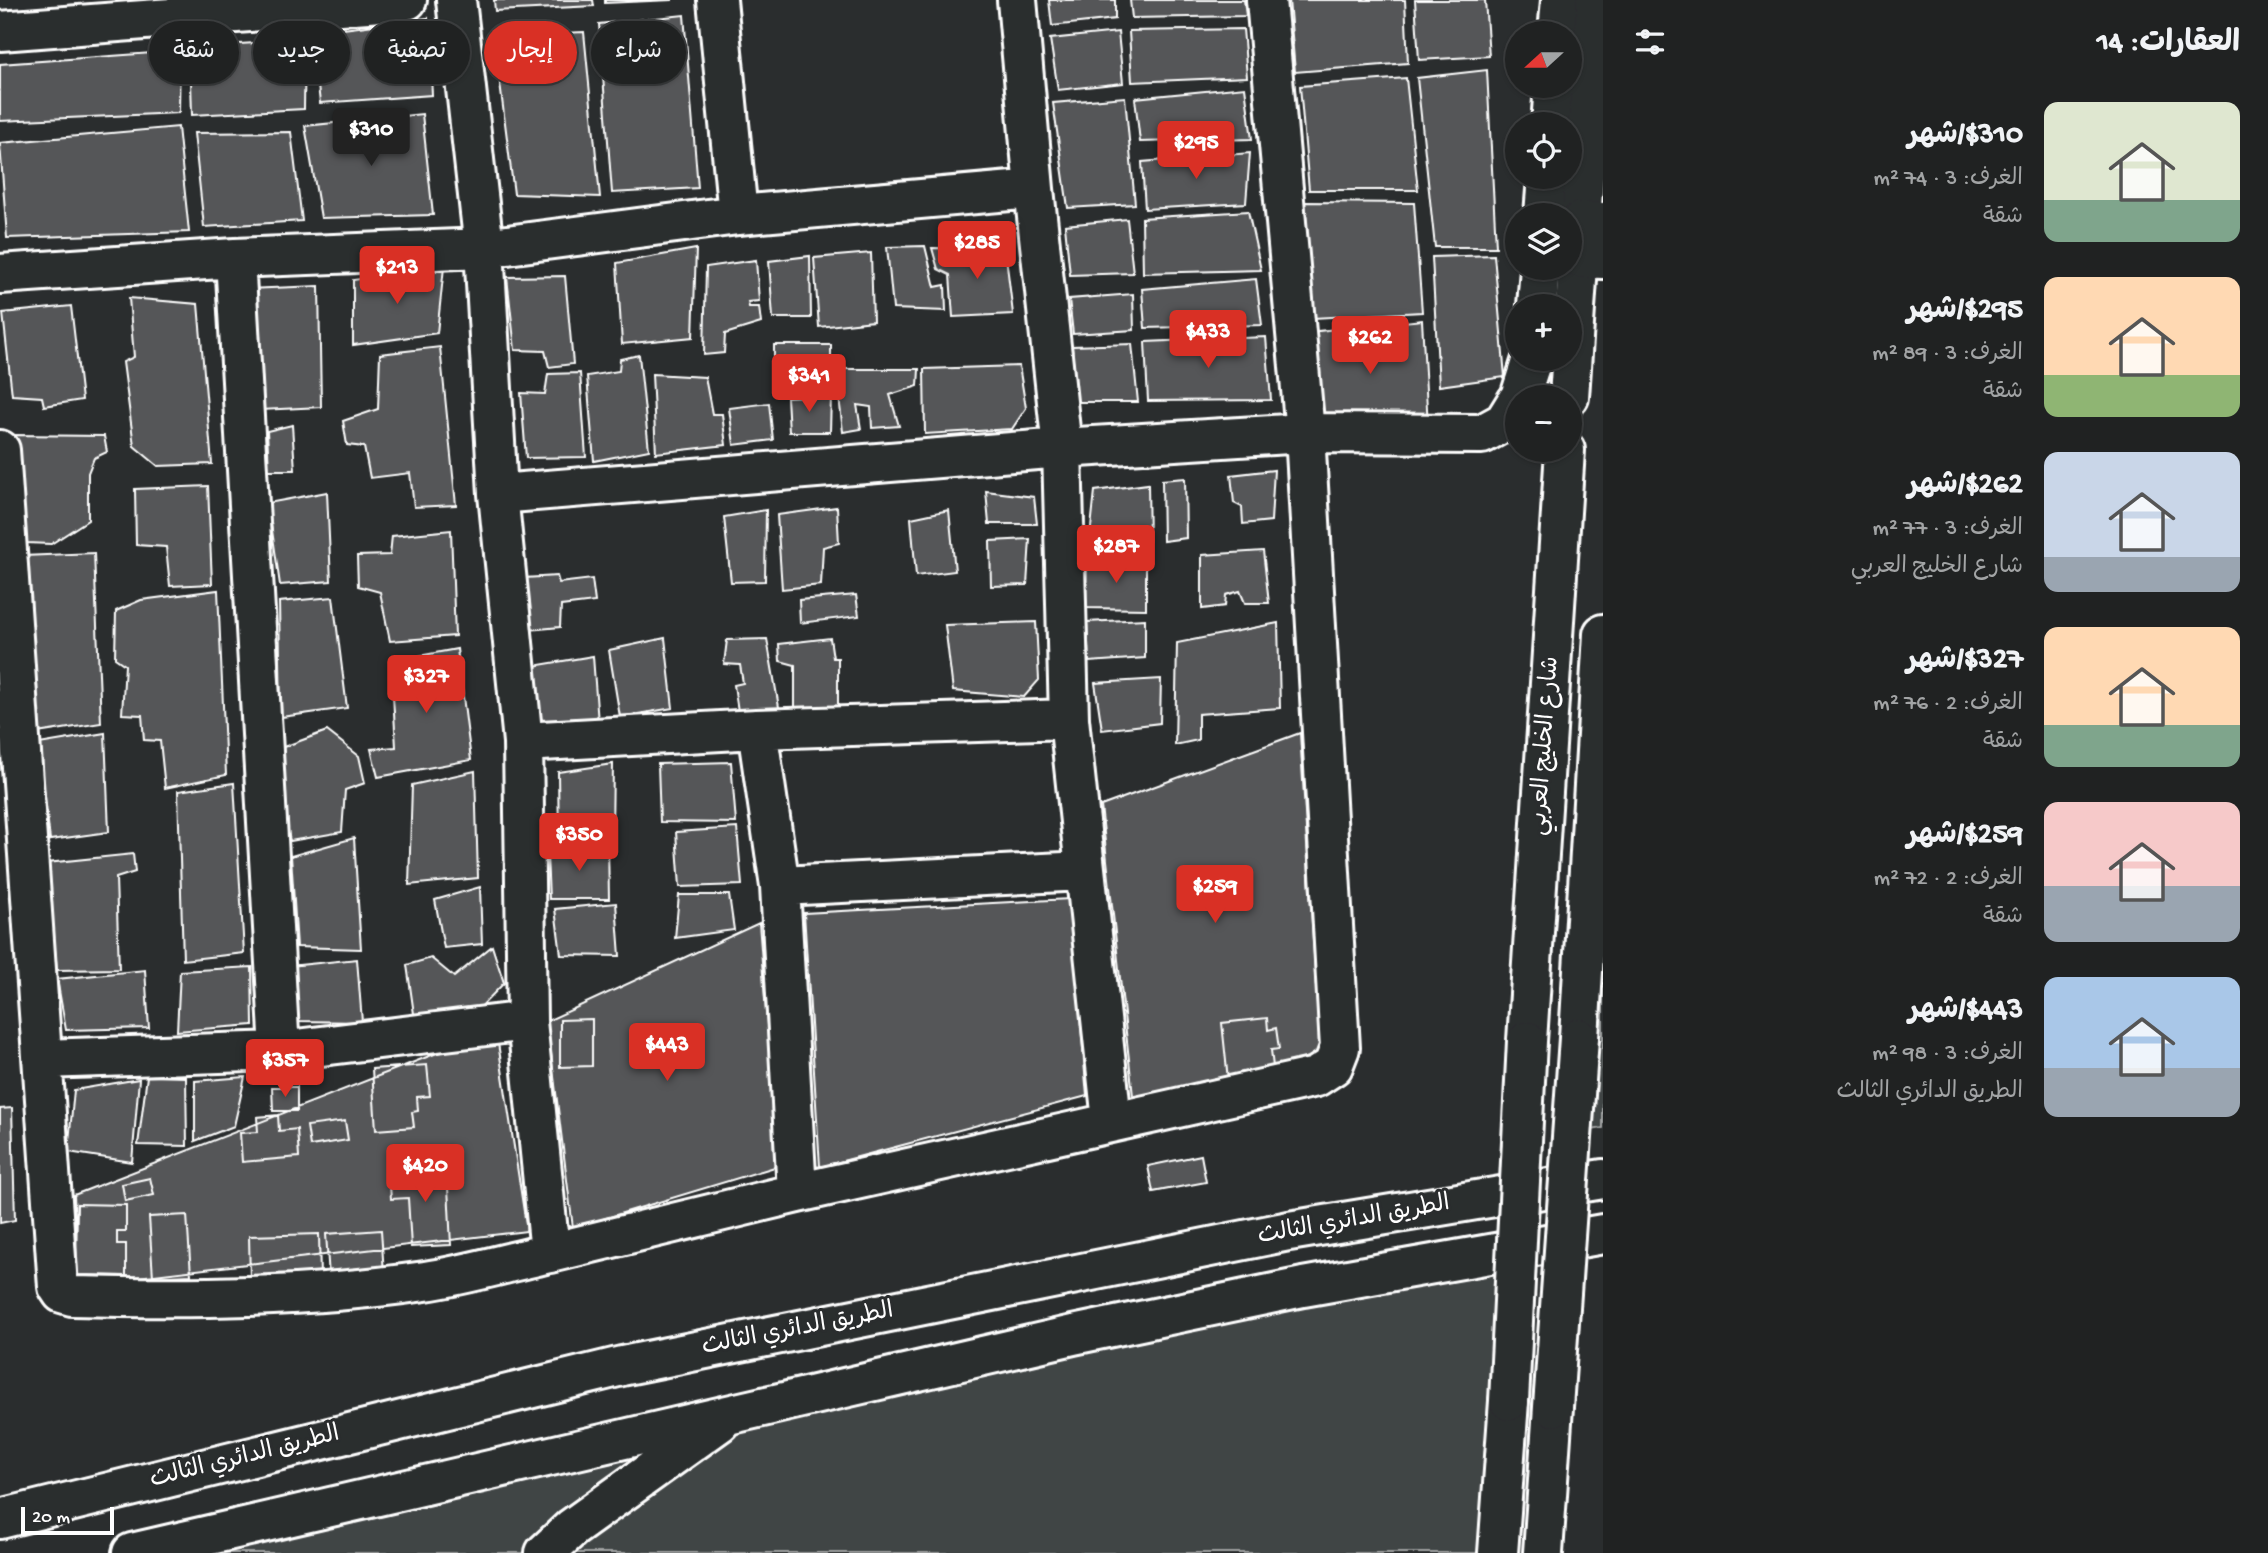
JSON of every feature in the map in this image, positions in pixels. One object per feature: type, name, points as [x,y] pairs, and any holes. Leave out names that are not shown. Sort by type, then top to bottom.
[{"type":"main road","points":[[0,31],[407,0]]},
{"type":"main road","points":[[456,0],[484,248],[498,494],[523,742],[527,1021],[550,1253]]},
{"type":"main road","points":[[718,0],[738,215]]},
{"type":"main road","points":[[1017,0],[1062,448],[1069,719],[1112,1121]]},
{"type":"main road","points":[[0,450],[58,1287],[66,1295],[203,1298],[351,1290],[427,1281],[797,1193],[1316,1077],[1333,1066],[1340,1048],[1305,433],[1266,0]]},
{"type":"main road","points":[[1559,21],[1561,0]]},
{"type":"main road","points":[[1582,62],[1596,0]]},
{"type":"main road","points":[[1580,98],[1581,203]]},
{"type":"main road","points":[[0,274],[235,258],[484,248],[738,215],[1034,189]]},
{"type":"main road","points":[[235,258],[279,1051]]},
{"type":"main road","points":[[1570,385],[1578,280]]},
{"type":"main road","points":[[498,494],[1062,448],[1305,433],[1482,434],[1505,420]]},
{"type":"main road","name":"شارع الخليج العربي","points":[[1498,1553],[1564,462]]},
{"type":"main road","name":"شارع الخليج العربي","points":[[1543,1553],[1579,1038],[1603,634]]},
{"type":"main road","points":[[523,742],[757,729],[1069,719]]},
{"type":"main road","points":[[757,729],[780,886],[797,1193]]},
{"type":"main road","points":[[780,886],[1084,871]]},
{"type":"main road","points":[[43,1059],[279,1051],[527,1021]]},
{"type":"main road","name":"الطريق الدائري الثالث","points":[[0,1519],[622,1366],[1289,1231],[1603,1179]]},
{"type":"main road","points":[[132,1553],[1073,1335],[1235,1301],[1603,1234]]},
{"type":"main road","points":[[545,1553],[572,1528],[735,1412]]},
{"type":"shaded area","points":[[1603,709],[1603,1128],[1575,1133]]},
{"type":"shaded area","points":[[1513,1254],[1494,1553],[562,1553],[735,1427]]},
{"type":"shaded area","points":[[714,1421],[533,1553],[182,1553]]},
{"type":"building","points":[[494,0],[593,0],[594,6],[495,11]]},
{"type":"building","points":[[605,0],[673,0],[605,3]]},
{"type":"building","points":[[1049,0],[1115,0],[1115,19],[1052,26]]},
{"type":"building","points":[[1130,0],[1244,0],[1246,16],[1132,18]]},
{"type":"building","points":[[1289,0],[1405,0],[1408,63],[1295,72]]},
{"type":"building","points":[[1415,0],[1485,0],[1489,56],[1419,60]]},
{"type":"building","points":[[684,15],[684,21],[627,21]]},
{"type":"building","points":[[428,18],[428,21],[405,21]]},
{"type":"building","points":[[364,26],[364,84],[431,84],[432,95],[320,103],[318,84],[350,84],[350,28]]},
{"type":"building","points":[[1243,29],[1247,77],[1132,82],[1129,31]]},
{"type":"building","points":[[577,32],[584,32],[600,197],[514,194],[500,84],[577,84]]},
{"type":"building","points":[[1118,32],[1123,83],[1058,90],[1050,39]]},
{"type":"building","points":[[686,40],[698,188],[612,193],[604,84],[686,84]]},
{"type":"building","points":[[253,43],[253,84],[304,84],[304,109],[192,115],[191,84],[239,84],[239,44]]},
{"type":"building","points":[[149,53],[149,84],[179,84],[179,113],[0,121],[0,64]]},
{"type":"building","points":[[1487,70],[1496,247],[1435,247],[1417,78]]},
{"type":"building","points":[[1406,78],[1418,190],[1309,190],[1300,86]]},
{"type":"building","points":[[1245,87],[1252,139],[1140,142],[1135,98]]},
{"type":"building","points":[[1125,97],[1135,204],[1068,208],[1053,103]]},
{"type":"building","points":[[422,114],[433,215],[321,218],[305,126]]},
{"type":"building","points":[[178,127],[189,232],[7,238],[0,143]]},
{"type":"building","points":[[291,132],[302,221],[204,227],[194,133]]},
{"type":"building","points":[[1250,153],[1246,203],[1145,209],[1142,162]]},
{"type":"building","points":[[1305,202],[1414,203],[1422,312],[1313,318]]},
{"type":"building","points":[[1248,211],[1261,270],[1143,273],[1142,218]]},
{"type":"building","points":[[1127,219],[1133,273],[1070,275],[1065,225]]},
{"type":"building","points":[[925,246],[935,287],[945,285],[946,311],[893,309],[887,247]]},
{"type":"building","points":[[932,248],[1005,249],[1013,314],[953,317],[950,275],[938,269]]},
{"type":"building","points":[[696,249],[693,337],[622,344],[617,263]]},
{"type":"building","points":[[871,253],[873,321],[819,327],[814,258]]},
{"type":"building","points":[[1494,255],[1505,377],[1439,386],[1432,257]]},
{"type":"building","points":[[810,256],[811,318],[773,318],[769,261]]},
{"type":"building","points":[[756,260],[759,301],[748,302],[749,307],[759,307],[761,323],[725,334],[724,353],[704,355],[706,267]]},
{"type":"building","points":[[444,267],[437,333],[353,345],[353,280]]},
{"type":"building","points":[[565,276],[573,364],[549,367],[545,351],[515,350],[507,277]]},
{"type":"building","points":[[1256,279],[1262,325],[1145,328],[1142,289]]},
{"type":"building","points":[[319,286],[321,407],[260,410],[247,289]]},
{"type":"building","points":[[1133,294],[1134,330],[1073,334],[1069,299]]},
{"type":"building","points":[[129,298],[198,304],[212,464],[158,466],[134,446],[123,362],[134,357]]},
{"type":"building","points":[[71,306],[82,400],[44,406],[42,397],[12,395],[3,313]]},
{"type":"building","points":[[1422,320],[1428,426],[1320,429],[1309,332]]},
{"type":"building","points":[[1266,337],[1271,400],[1148,401],[1145,342]]},
{"type":"building","points":[[1132,344],[1138,402],[1076,402],[1072,346]]},
{"type":"building","points":[[774,345],[831,345],[831,367],[774,368]]},
{"type":"building","points":[[440,347],[456,505],[414,507],[410,473],[370,478],[364,447],[347,445],[343,421],[378,409],[380,354]]},
{"type":"building","points":[[639,355],[649,450],[594,461],[587,376],[619,371],[620,359]]},
{"type":"building","points":[[1019,366],[1026,408],[1012,429],[925,434],[924,369]]},
{"type":"building","points":[[836,369],[919,369],[918,386],[890,395],[899,426],[872,428],[871,407],[857,405],[861,429],[843,432]]},
{"type":"building","points":[[580,373],[586,457],[526,458],[521,393],[545,394],[548,374]]},
{"type":"building","points":[[652,374],[705,377],[712,414],[722,414],[726,445],[656,453]]},
{"type":"building","points":[[831,395],[830,432],[789,432],[787,397]]},
{"type":"building","points":[[769,403],[773,440],[734,445],[729,408]]},
{"type":"building","points":[[292,425],[295,470],[269,470],[267,431]]},
{"type":"building","points":[[11,435],[104,436],[107,452],[94,458],[88,473],[88,520],[51,544],[27,543]]},
{"type":"building","points":[[1274,470],[1271,521],[1243,524],[1242,507],[1234,503],[1231,475]]},
{"type":"building","points":[[1185,478],[1186,538],[1163,541],[1162,480]]},
{"type":"building","points":[[1148,484],[1149,541],[1089,546],[1095,491]]},
{"type":"building","points":[[208,486],[212,584],[170,586],[166,547],[136,545],[135,489]]},
{"type":"building","points":[[986,491],[1034,497],[1037,524],[989,524]]},
{"type":"building","points":[[327,492],[331,581],[280,585],[268,503]]},
{"type":"building","points":[[837,507],[839,543],[823,547],[821,585],[782,589],[777,515]]},
{"type":"building","points":[[766,510],[765,581],[731,582],[724,517]]},
{"type":"building","points":[[949,510],[955,571],[916,576],[911,518]]},
{"type":"building","points":[[451,530],[455,636],[390,641],[380,592],[358,586],[357,556],[390,555],[392,536]]},
{"type":"building","points":[[1030,539],[1027,585],[991,586],[990,541]]},
{"type":"building","points":[[1263,551],[1269,603],[1245,603],[1240,591],[1226,595],[1225,606],[1202,609],[1202,555]]},
{"type":"building","points":[[94,553],[101,723],[37,733],[23,556]]},
{"type":"building","points":[[1146,559],[1146,609],[1085,608],[1087,562]]},
{"type":"building","points":[[557,576],[559,583],[592,579],[595,602],[561,606],[560,627],[529,630],[524,578]]},
{"type":"building","points":[[218,590],[226,775],[165,788],[160,741],[144,740],[142,715],[122,714],[125,665],[115,658],[116,611],[141,600]]},
{"type":"building","points":[[856,595],[859,616],[800,623],[799,600]]},
{"type":"building","points":[[333,597],[347,708],[281,717],[279,602]]},
{"type":"building","points":[[1145,619],[1145,658],[1089,662],[1087,622]]},
{"type":"building","points":[[1036,622],[1039,680],[1024,697],[953,691],[945,625]]},
{"type":"building","points":[[1278,623],[1280,708],[1198,714],[1198,740],[1175,745],[1177,643]]},
{"type":"building","points":[[665,638],[673,708],[620,717],[609,650]]},
{"type":"building","points":[[830,638],[833,658],[838,658],[838,711],[795,716],[795,665],[780,661],[779,644]]},
{"type":"building","points":[[767,639],[780,713],[739,718],[734,685],[743,683],[740,665],[724,664],[727,640]]},
{"type":"building","points":[[457,649],[471,760],[378,777],[371,749],[396,747],[391,661]]},
{"type":"building","points":[[593,656],[598,723],[536,724],[533,666]]},
{"type":"building","points":[[1161,679],[1160,723],[1102,730],[1095,683]]},
{"type":"building","points":[[327,731],[359,756],[365,783],[345,790],[342,832],[290,841],[270,752]]},
{"type":"building","points":[[105,733],[109,832],[50,840],[39,744]]},
{"type":"building","points":[[1300,733],[1321,1067],[1134,1105],[1101,806]]},
{"type":"building","points":[[731,762],[736,823],[660,822],[658,764]]},
{"type":"building","points":[[613,764],[612,834],[559,840],[558,772]]},
{"type":"building","points":[[475,771],[478,878],[409,885],[412,785]]},
{"type":"building","points":[[234,783],[244,953],[183,960],[178,791]]},
{"type":"building","points":[[737,828],[742,885],[680,887],[676,832]]},
{"type":"building","points":[[354,838],[361,949],[297,947],[291,856]]},
{"type":"building","points":[[608,842],[609,899],[549,899],[547,854]]},
{"type":"building","points":[[133,854],[135,872],[116,878],[119,969],[57,970],[47,863]]},
{"type":"building","points":[[480,887],[482,944],[444,948],[435,900]]},
{"type":"building","points":[[679,895],[729,895],[734,930],[675,938]]},
{"type":"building","points":[[1070,899],[1087,1096],[820,1167],[804,913]]},
{"type":"building","points":[[616,903],[620,956],[561,955],[555,909]]},
{"type":"building","points":[[759,923],[778,1166],[573,1228],[547,1021]]},
{"type":"building","points":[[492,946],[504,983],[470,1018],[416,1028],[407,965],[431,958],[454,977]]},
{"type":"building","points":[[357,959],[362,1022],[296,1021],[290,966]]},
{"type":"building","points":[[252,967],[253,1025],[177,1031],[180,971]]},
{"type":"building","points":[[145,970],[149,1028],[66,1030],[57,979]]},
{"type":"building","points":[[1267,1018],[1268,1030],[1276,1028],[1279,1049],[1271,1050],[1274,1075],[1228,1080],[1222,1023]]},
{"type":"building","points":[[592,1019],[592,1066],[560,1067],[560,1020]]},
{"type":"building","points":[[496,1030],[527,1231],[78,1284],[74,1195]]},
{"type":"building","points":[[427,1065],[430,1096],[417,1097],[418,1111],[412,1112],[414,1127],[376,1130],[372,1069]]},
{"type":"building","points":[[147,1076],[186,1077],[187,1146],[138,1145]]},
{"type":"building","points":[[245,1077],[234,1126],[195,1141],[195,1081]]},
{"type":"building","points":[[139,1079],[132,1162],[68,1152],[74,1090]]},
{"type":"building","points":[[272,1087],[297,1087],[297,1111],[273,1111]]},
{"type":"building","points":[[12,1108],[15,1220],[0,1223],[0,1109]]},
{"type":"building","points":[[278,1115],[279,1131],[297,1129],[299,1157],[242,1162],[240,1133],[258,1132],[257,1117]]},
{"type":"building","points":[[345,1121],[348,1140],[310,1146],[307,1126]]},
{"type":"building","points":[[1201,1155],[1206,1182],[1153,1192],[1148,1166]]},
{"type":"building","points":[[447,1168],[451,1245],[411,1247],[408,1198],[391,1199],[389,1171]]},
{"type":"building","points":[[150,1178],[154,1195],[125,1201],[122,1184]]},
{"type":"building","points":[[77,1204],[126,1205],[126,1231],[117,1231],[117,1244],[126,1244],[126,1276],[76,1275]]},
{"type":"building","points":[[187,1215],[191,1275],[153,1277],[149,1217]]},
{"type":"building","points":[[381,1230],[384,1273],[329,1277],[326,1234]]},
{"type":"building","points":[[319,1234],[320,1279],[250,1280],[249,1236]]}]
